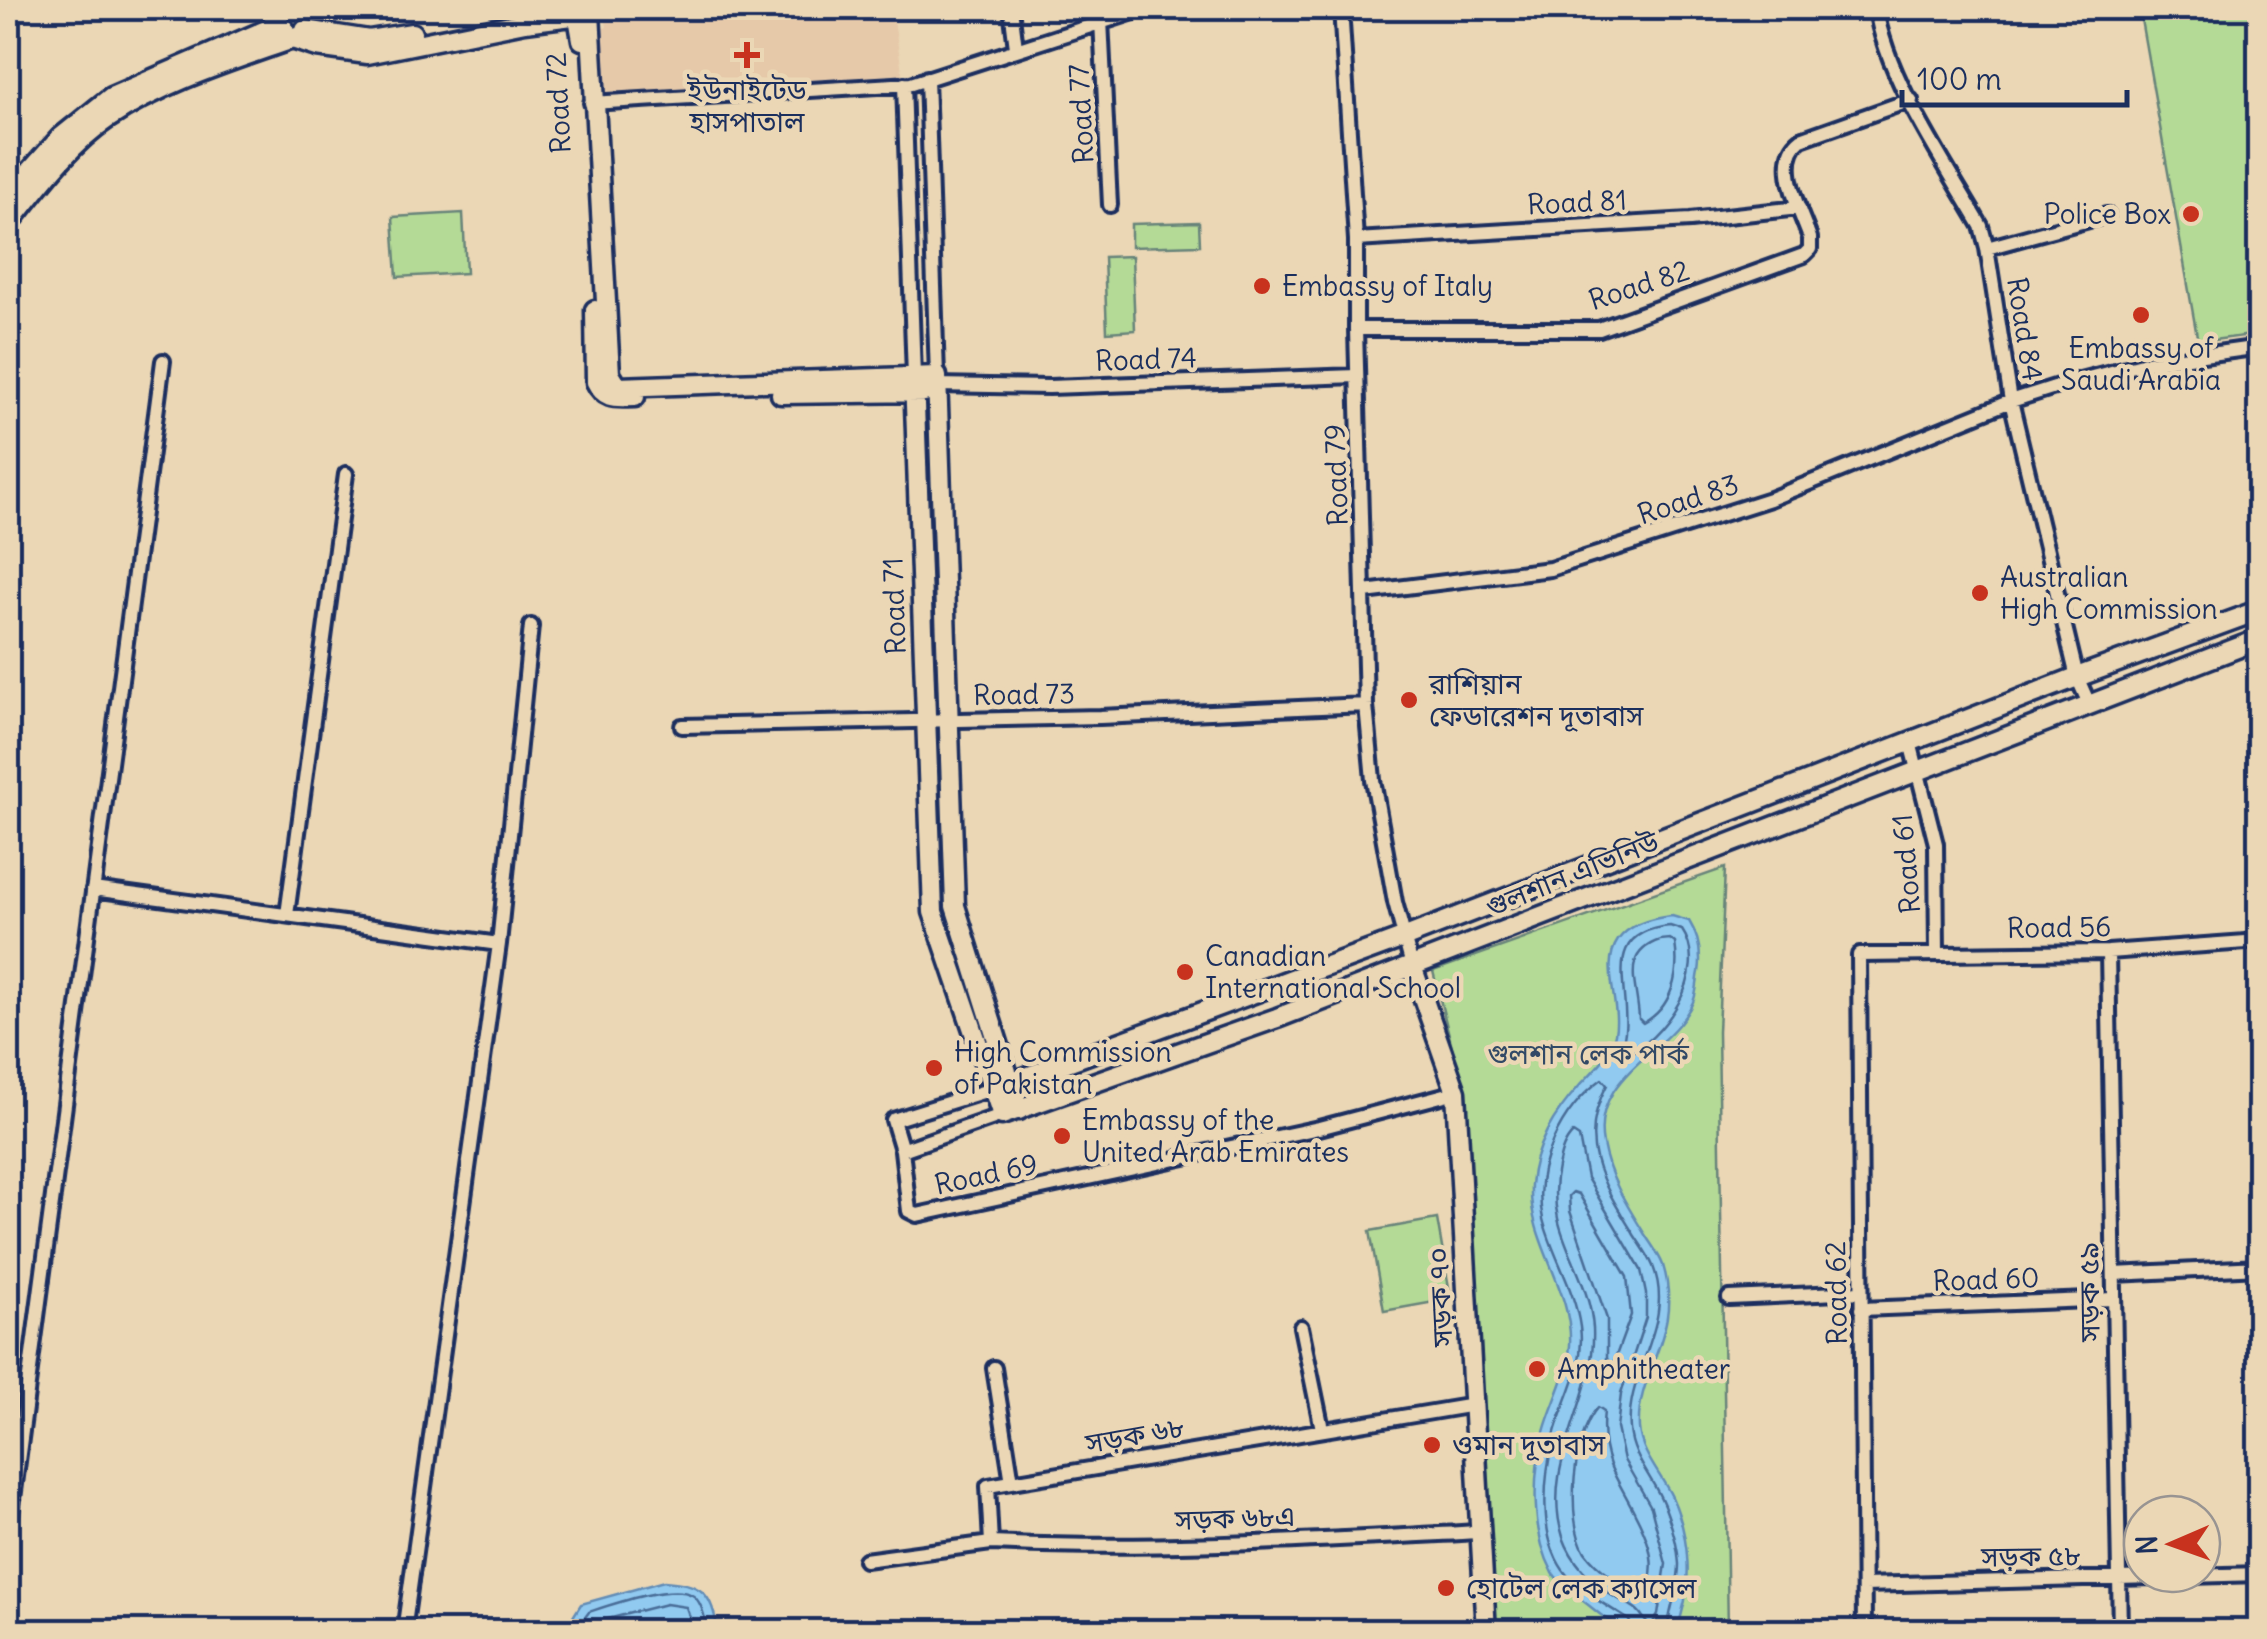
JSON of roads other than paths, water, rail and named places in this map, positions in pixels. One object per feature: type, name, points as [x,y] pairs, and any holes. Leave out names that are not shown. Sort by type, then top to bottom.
[{"type":"street","points":[[268,8],[292,39]]},
{"type":"street","name":"Road 72","points":[[280,24],[369,40],[571,8]]},
{"type":"street","name":"Road 72","points":[[585,8],[590,13],[596,382],[600,392],[609,398],[938,384]]},
{"type":"street","points":[[1012,8],[1016,48]]},
{"type":"street","points":[[591,103],[908,84],[1140,9],[1236,8]]},
{"type":"street","name":"Road 79","points":[[1341,8],[1356,240],[1366,705],[1373,780],[1403,938],[1412,966]]},
{"type":"street","name":"Road 84","points":[[1876,8],[1878,26],[1910,100],[1981,226],[1988,248],[2011,401],[2077,677],[2090,706]]},
{"type":"street","name":"Road 72","points":[[292,39],[317,47],[368,54],[525,22],[578,17],[591,103]]},
{"type":"street","name":"Road 77","points":[[1101,20],[1110,205]]},
{"type":"street","points":[[8,196],[60,138],[112,97],[280,24]]},
{"type":"street","points":[[8,225],[76,147],[106,119],[204,72],[312,32]]},
{"type":"street","name":"Road 71","points":[[927,78],[956,906],[1001,1086]]},
{"type":"street","name":"Road 71","points":[[908,84],[914,384],[933,912],[1010,1112]]},
{"type":"street","points":[[1799,208],[1787,162],[1790,147],[1801,139],[1910,100]]},
{"type":"street","name":"Road 81","points":[[1356,240],[1690,220],[1799,208]]},
{"type":"street","name":"Road 82","points":[[1356,329],[1599,329],[1804,255],[1810,249],[1810,238],[1799,208]]},
{"type":"street","points":[[1988,248],[2107,215]]},
{"type":"street","name":"Road 83","points":[[1365,592],[1550,568],[1770,499],[2011,401],[2146,362],[2260,347]]},
{"type":"street","points":[[8,1538],[163,362]]},
{"type":"street","name":"Road 74","points":[[938,384],[1049,386],[1357,376]]},
{"type":"street","points":[[287,915],[346,474]]},
{"type":"street","name":"গুলশান এভিনিউ","points":[[1001,1086],[1403,938],[2260,610]]},
{"type":"street","points":[[404,1632],[499,944],[531,626]]},
{"type":"street","name":"গুলশান এভিনিউ","points":[[902,1150],[1412,966],[2260,640]]},
{"type":"street","name":"Road 73","points":[[682,726],[1366,705]]},
{"type":"street","name":"Road 61","points":[[1910,742],[1936,844],[1937,953]]},
{"type":"street","points":[[93,889],[499,944]]},
{"type":"street","name":"Road 56","points":[[1859,955],[2108,952],[2260,941]]},
{"type":"street","name":"সড়ক ৫৯","points":[[2108,952],[2120,1632]]},
{"type":"street","name":"Road 62","points":[[1859,955],[1864,1632]]},
{"type":"street","name":"সড়ক ৭০","points":[[1412,966],[1456,1092],[1486,1632]]},
{"type":"street","name":"Road 69","points":[[1001,1086],[893,1120],[902,1150],[909,1211],[917,1215],[1319,1128],[1456,1092]]},
{"type":"street","points":[[2114,1274],[2260,1267]]},
{"type":"street","points":[[1730,1298],[1861,1292]]},
{"type":"street","name":"Road 60","points":[[1861,1308],[2114,1298]]},
{"type":"street","points":[[1301,1327],[1322,1430]]},
{"type":"street","points":[[865,1560],[992,1543],[988,1486],[1012,1482],[994,1368]]},
{"type":"street","name":"সড়ক ৬৮","points":[[1012,1482],[1474,1404]]},
{"type":"street","name":"সড়ক ৬৮এ","points":[[992,1543],[1220,1544],[1481,1532]]},
{"type":"street","name":"সড়ক ৫৮","points":[[1864,1585],[2260,1574]]},
{"type":"water","points":[[1672,916],[1689,921],[1697,939],[1700,965],[1694,998],[1668,1036],[1620,1082],[1608,1100],[1602,1120],[1609,1168],[1661,1261],[1668,1289],[1664,1332],[1644,1388],[1639,1428],[1647,1455],[1678,1512],[1688,1563],[1686,1597],[1676,1630],[1654,1633],[1632,1630],[1611,1621],[1571,1592],[1553,1573],[1541,1540],[1536,1504],[1537,1467],[1570,1345],[1565,1304],[1536,1226],[1531,1185],[1536,1157],[1547,1131],[1612,1044],[1616,1018],[1611,964],[1618,940],[1642,922]]},
{"type":"water","points":[[664,1581],[703,1592],[712,1607],[718,1631],[576,1631],[571,1620],[581,1604]]},
{"type":"place","name":"ইউনাইটেড হাসপাতাল","points":[[747,55]]},
{"type":"place","name":"Police Box","points":[[2191,214]]},
{"type":"place","name":"Embassy of Italy","points":[[1262,286]]},
{"type":"place","name":"Embassy of Saudi Arabia","points":[[2141,315]]},
{"type":"place","name":"Australian High Commission","points":[[1980,593]]},
{"type":"place","name":"রাশিয়ান ফেডারেশন দূতাবাস","points":[[1409,700]]},
{"type":"place","name":"Canadian International School","points":[[1185,972]]},
{"type":"place","name":"High Commission of Pakistan","points":[[934,1068]]},
{"type":"place","name":"Embassy of the United Arab Emirates","points":[[1062,1136]]},
{"type":"place","name":"Amphitheater","points":[[1537,1369]]},
{"type":"place","name":"ওমান দূতাবাস","points":[[1432,1445]]},
{"type":"place","name":"হোটেল লেক ক্যাসেল","points":[[1446,1588]]},
{"type":"park label","name":"গুলশান লেক পার্ক","points":[[1588,1054]]}]
